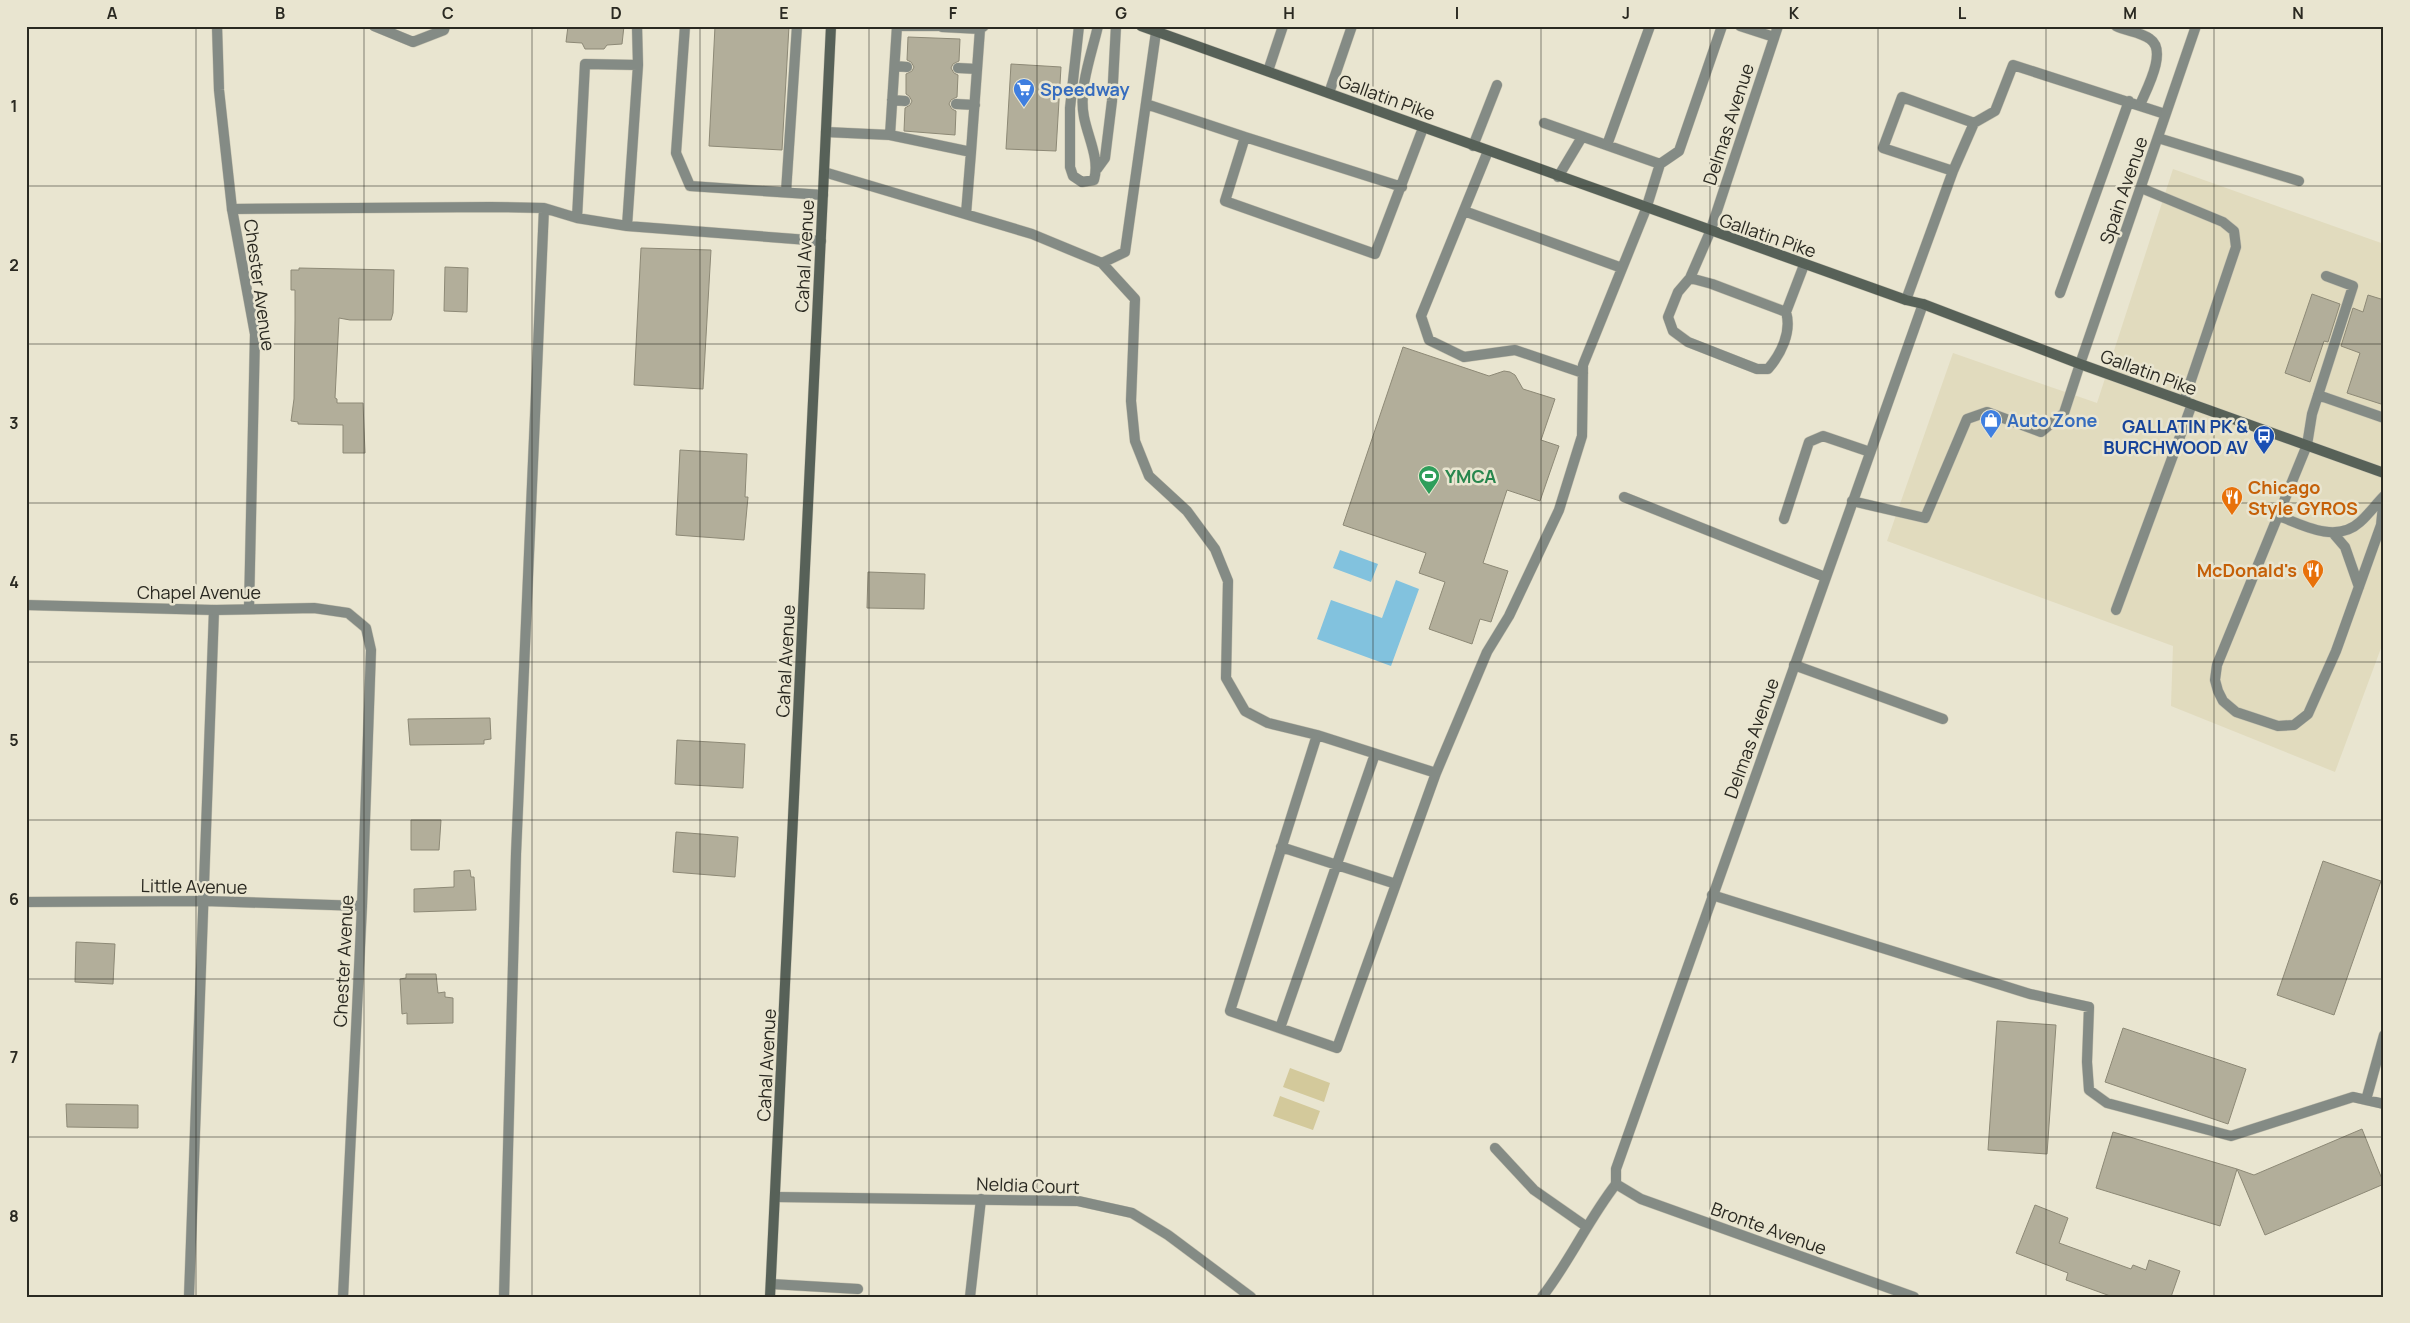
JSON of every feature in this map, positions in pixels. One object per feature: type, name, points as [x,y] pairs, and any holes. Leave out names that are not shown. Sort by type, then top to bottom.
[{"type":"main road","name":"Cahal Avenue","points":[[770,1297],[831,26]]},
{"type":"main road","name":"Gallatin Pike","points":[[1141,26],[1710,232],[1922,304],[2080,364],[2384,473]]},
{"type":"street","name":"Chester Avenue","points":[[217,26],[219,90],[232,209],[255,334],[249,608]]},
{"type":"street","points":[[374,26],[413,42],[444,30],[445,26]]},
{"type":"street","points":[[627,226],[638,66],[637,26]]},
{"type":"street","points":[[685,26],[676,153],[690,186],[823,194]]},
{"type":"street","points":[[786,192],[797,26]]},
{"type":"street","points":[[890,135],[898,26],[982,27],[966,214]]},
{"type":"street","points":[[1079,26],[1070,108],[1070,167],[1073,176],[1082,182],[1094,180],[1097,169],[1105,158],[1112,101],[1116,26]]},
{"type":"street","points":[[1097,169],[1083,116],[1085,75],[1098,26]]},
{"type":"street","points":[[1268,71],[1283,26]]},
{"type":"street","points":[[1328,93],[1352,26]]},
{"type":"street","points":[[1607,146],[1650,26]]},
{"type":"street","points":[[1316,735],[1230,1011],[1337,1048],[1436,773],[1487,652],[1509,616],[1559,510],[1582,436],[1583,365],[1646,209],[1660,164],[1679,152],[1722,26]]},
{"type":"street","points":[[1740,26],[1774,37]]},
{"type":"street","name":"Delmas Avenue","points":[[1778,26],[1710,232],[1690,278],[1678,292],[1668,317],[1673,331],[1688,342],[1757,370],[1768,369],[1780,355],[1789,322],[1786,312],[1804,265]]},
{"type":"street","points":[[2116,26],[2150,39],[2157,48],[2157,62],[2140,105]]},
{"type":"street","name":"Spain Avenue","points":[[1852,501],[1925,518],[1967,419],[1987,412],[2041,432],[2064,413],[2196,26]]},
{"type":"street","points":[[1102,262],[1125,252],[1156,32]]},
{"type":"street","points":[[577,218],[585,64],[638,66]]},
{"type":"street","points":[[895,66],[907,66]]},
{"type":"street","points":[[1906,300],[1953,171],[1974,123],[1995,111],[2013,66],[2165,114]]},
{"type":"street","points":[[958,68],[977,69]]},
{"type":"street","points":[[1473,146],[1497,85]]},
{"type":"street","points":[[1953,171],[1884,148],[1902,97],[1974,123]]},
{"type":"street","points":[[892,100],[905,101]]},
{"type":"street","points":[[2060,293],[2129,102]]},
{"type":"street","points":[[956,104],[975,105]]},
{"type":"street","points":[[1146,104],[1402,187]]},
{"type":"street","points":[[1544,123],[1660,164]]},
{"type":"street","points":[[1245,137],[1225,201],[1376,254],[1423,128]]},
{"type":"street","points":[[826,132],[890,135],[971,152]]},
{"type":"street","points":[[1558,177],[1582,136]]},
{"type":"street","points":[[2158,138],[2299,181]]},
{"type":"street","points":[[1488,151],[1421,316],[1429,340],[1464,357],[1515,350],[1583,373]]},
{"type":"street","points":[[824,172],[1032,234],[1102,262],[1135,299],[1131,400],[1135,441],[1149,476],[1187,511],[1216,549],[1228,581],[1226,678],[1245,711],[1268,723],[1316,735],[1436,773]]},
{"type":"street","points":[[2116,610],[2188,403],[2236,247],[2234,231],[2223,222],[2140,188]]},
{"type":"street","points":[[504,1297],[516,854],[544,208]]},
{"type":"street","points":[[232,209],[544,208],[577,218],[627,226],[821,241]]},
{"type":"street","points":[[1464,211],[1622,268]]},
{"type":"street","points":[[2326,276],[2353,286],[2312,414],[2307,445],[2217,665],[2215,680],[2218,692],[2229,708],[2278,726],[2294,725],[2308,714],[2336,651],[2381,525],[2384,496]]},
{"type":"street","points":[[1690,278],[1704,281],[1786,312]]},
{"type":"street","name":"Delmas Avenue","points":[[1616,1184],[1616,1169],[1922,304]]},
{"type":"street","points":[[2318,395],[2384,418]]},
{"type":"street","points":[[1784,519],[1809,442],[1823,436],[1870,452]]},
{"type":"street","points":[[1624,496],[1825,577]]},
{"type":"street","points":[[2278,515],[2311,528],[2333,533],[2358,524],[2384,496]]},
{"type":"street","points":[[2333,533],[2345,547],[2359,587]]},
{"type":"street","name":"Chapel Avenue","points":[[26,605],[214,610],[314,608],[348,614],[366,628]]},
{"type":"street","points":[[189,1297],[205,901],[214,610]]},
{"type":"street","name":"Chester Avenue","points":[[343,1297],[362,906],[370,650],[366,628]]},
{"type":"street","points":[[1794,665],[1943,719]]},
{"type":"street","points":[[1280,1028],[1376,754]]},
{"type":"street","points":[[1281,847],[1396,884]]},
{"type":"street","points":[[1712,895],[2030,994],[2088,1007],[2087,1062],[2089,1090],[2107,1102],[2231,1136],[2353,1098],[2384,1104]]},
{"type":"street","name":"Little Avenue","points":[[26,902],[205,901],[362,906]]},
{"type":"street","points":[[2366,1100],[2384,1035]]},
{"type":"street","points":[[1495,1148],[1534,1190],[1587,1227]]},
{"type":"street","points":[[1542,1297],[1562,1271],[1587,1227],[1616,1184]]},
{"type":"street","name":"Bronte Avenue","points":[[1616,1184],[1641,1200],[1914,1297]]},
{"type":"street","name":"Neldia Court","points":[[776,1197],[1078,1201],[1132,1213],[1168,1235],[1251,1297]]},
{"type":"street","points":[[970,1297],[981,1200]]},
{"type":"street","points":[[771,1284],[858,1289]]},
{"type":"shaded area","points":[[2173,169],[2384,244],[2384,640],[2335,772],[2171,706],[2173,646],[1887,541],[1953,353],[2097,403]]},
{"type":"shaded area","points":[[1290,1068],[1330,1083],[1324,1102],[1283,1087]]},
{"type":"shaded area","points":[[1280,1096],[1320,1111],[1313,1130],[1273,1116]]},
{"type":"water","points":[[1340,550],[1378,564],[1371,582],[1333,568]]},
{"type":"water","points":[[1396,580],[1419,589],[1391,666],[1317,639],[1331,600],[1382,618]]},
{"type":"building","points":[[568,26],[624,26],[622,44],[607,45],[604,49],[585,49],[582,43],[566,42]]},
{"type":"building","points":[[715,26],[789,26],[782,150],[709,146]]},
{"type":"building","points":[[908,37],[960,39],[959,61],[953,64],[951,68],[958,75],[957,97],[951,100],[949,104],[956,111],[955,135],[904,131],[905,108],[912,101],[906,94],[906,74],[912,71],[914,67],[907,60]]},
{"type":"building","points":[[1011,64],[1061,67],[1056,151],[1006,149]]},
{"type":"building","points":[[641,248],[711,250],[703,389],[634,385]]},
{"type":"building","points":[[445,267],[468,268],[467,312],[444,311]]},
{"type":"building","points":[[299,268],[394,270],[393,313],[391,320],[350,320],[339,318],[335,398],[337,403],[363,403],[365,453],[343,453],[343,425],[298,424],[298,422],[291,421],[294,399],[295,290],[291,290],[291,270],[299,270]]},
{"type":"building","points":[[2312,294],[2340,304],[2328,342],[2324,341],[2310,382],[2285,373]]},
{"type":"building","points":[[2368,295],[2384,300],[2384,405],[2347,393],[2360,353],[2341,346],[2353,308],[2363,312]]},
{"type":"building","name":"YMCA","points":[[1403,347],[1489,376],[1504,371],[1510,372],[1515,375],[1523,389],[1555,399],[1541,440],[1559,446],[1540,501],[1507,490],[1483,563],[1508,571],[1491,622],[1480,619],[1472,644],[1429,629],[1445,582],[1419,573],[1426,553],[1343,525]]},
{"type":"building","points":[[680,450],[747,454],[745,497],[748,497],[744,540],[676,535]]},
{"type":"building","points":[[868,572],[925,574],[924,609],[867,608]]},
{"type":"building","points":[[490,718],[491,739],[484,740],[484,744],[410,745],[408,719]]},
{"type":"building","points":[[677,740],[745,744],[743,788],[675,784]]},
{"type":"building","points":[[411,820],[441,820],[439,850],[411,850]]},
{"type":"building","points":[[676,832],[738,837],[735,877],[673,872]]},
{"type":"building","points":[[2323,861],[2381,881],[2334,1015],[2277,995]]},
{"type":"building","points":[[470,870],[471,877],[474,877],[476,910],[414,912],[414,889],[454,887],[454,871]]},
{"type":"building","points":[[76,942],[115,944],[113,984],[75,982]]},
{"type":"building","points":[[406,974],[436,974],[438,993],[445,992],[445,997],[453,998],[453,1023],[407,1024],[407,1013],[402,1014],[400,979],[406,978]]},
{"type":"building","points":[[1997,1021],[2056,1025],[2047,1154],[1988,1150]]},
{"type":"building","points":[[2123,1028],[2246,1069],[2228,1124],[2105,1082]]},
{"type":"building","points":[[66,1104],[138,1105],[138,1128],[67,1127]]},
{"type":"building","points":[[2362,1129],[2384,1184],[2265,1235],[2237,1169],[2254,1175]]},
{"type":"building","points":[[2113,1132],[2237,1169],[2220,1226],[2096,1188]]},
{"type":"building","points":[[2035,1205],[2068,1218],[2059,1243],[2131,1269],[2133,1265],[2146,1270],[2149,1260],[2180,1271],[2171,1297],[2113,1297],[2066,1280],[2068,1273],[2016,1253]]},
{"type":"place","name":"Speedway","points":[[1024,108]]},
{"type":"place","name":"Auto Zone","points":[[1991,439]]},
{"type":"place","name":"GALLATIN PK & BURCHWOOD AV","points":[[2264,455]]},
{"type":"place","name":"YMCA","points":[[1429,495]]},
{"type":"place","name":"Chicago Style GYROS","points":[[2232,516]]},
{"type":"place","name":"McDonald's","points":[[2313,589]]}]
